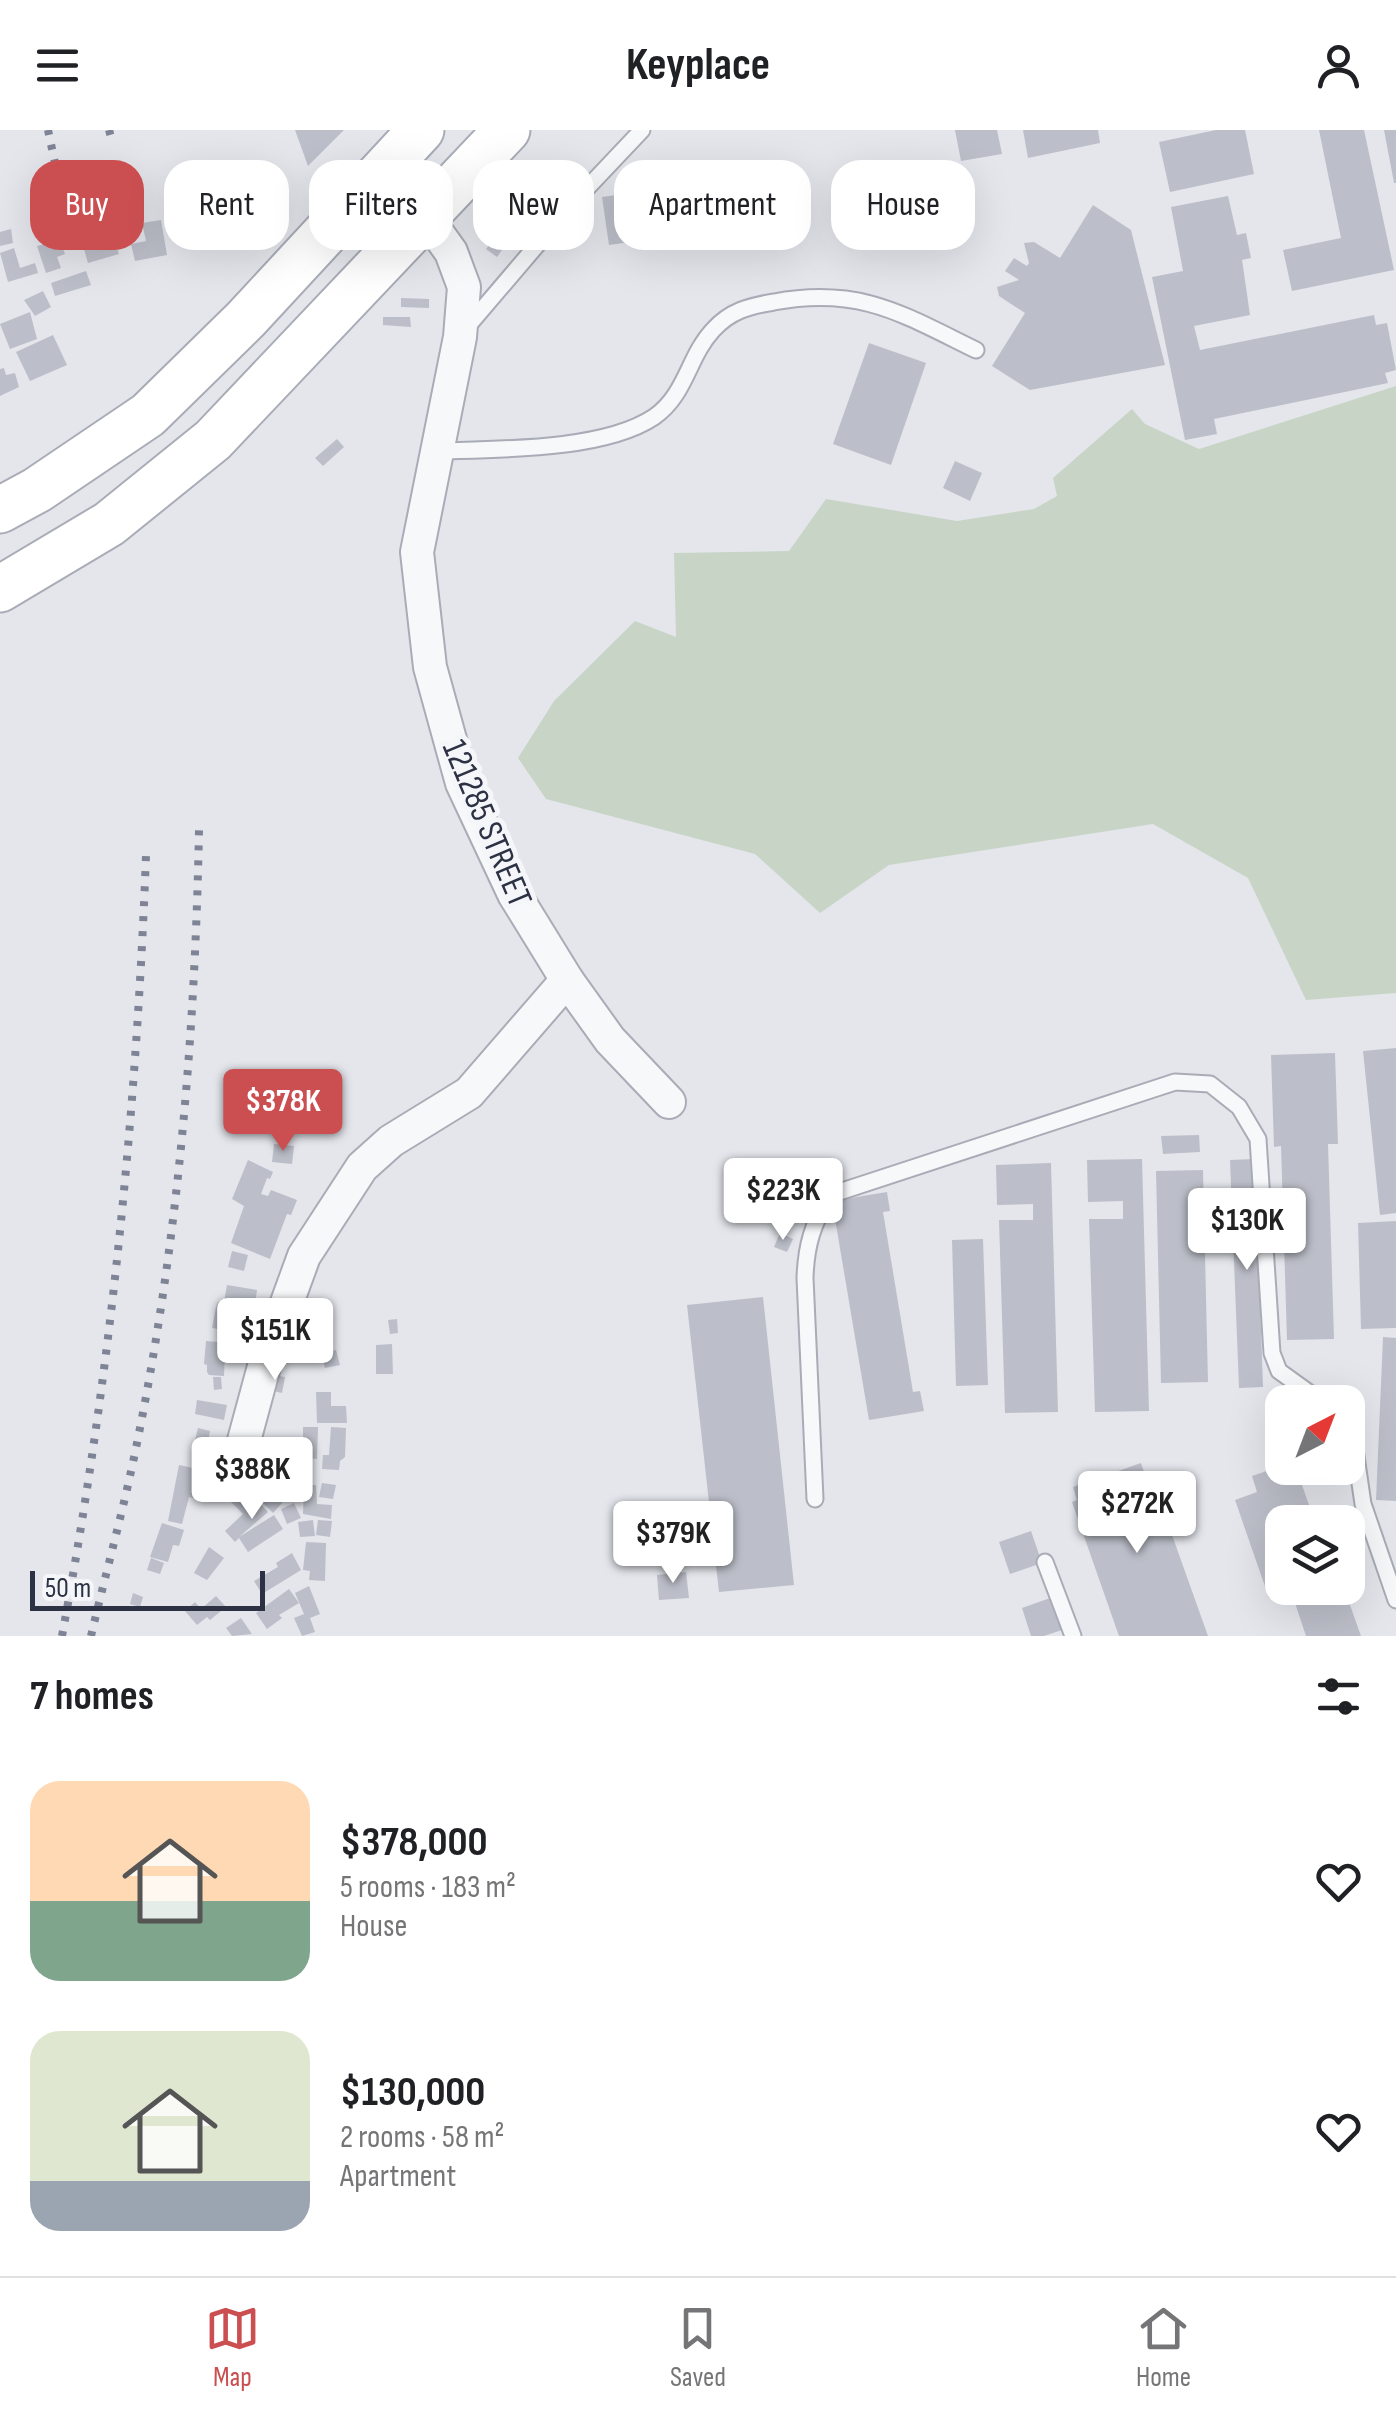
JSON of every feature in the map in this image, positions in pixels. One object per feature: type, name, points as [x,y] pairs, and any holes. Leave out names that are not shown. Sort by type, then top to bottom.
[{"type":"street","points":[[393,160],[421,130]]},
{"type":"street","points":[[453,188],[507,130]]},
{"type":"street","points":[[0,510],[37,490],[148,415],[310,250]]},
{"type":"street","points":[[0,589],[109,524],[213,440],[394,250]]},
{"type":"street","name":"121285 STREET","points":[[451,250],[460,271],[464,307],[417,552],[430,667],[469,798],[514,894],[610,1040],[669,1102]]},
{"type":"street","points":[[239,1458],[265,1363],[304,1256],[362,1167],[391,1141],[468,1093],[567,980]]},
{"type":"lane","points":[[460,337],[572,204],[642,130]]},
{"type":"lane","points":[[436,451],[525,448],[599,438],[651,419],[671,403],[714,328],[735,311],[749,306],[822,296],[856,298],[896,311],[976,350]]},
{"type":"lane","points":[[816,1499],[806,1250],[814,1221],[830,1196],[1175,1082],[1210,1084],[1239,1107],[1258,1140],[1272,1353],[1279,1371],[1298,1385]]},
{"type":"lane","points":[[1360,1485],[1367,1517],[1396,1600]]},
{"type":"lane","points":[[1045,1562],[1073,1636]]},
{"type":"green space","points":[[1396,386],[1396,993],[1306,1000],[1248,878],[1153,824],[889,865],[820,913],[755,854],[546,799],[518,758],[554,701],[635,621],[676,637],[674,553],[789,551],[826,499],[957,521],[1034,509],[1057,496],[1053,478],[1132,409],[1145,424],[1199,449]]},
{"type":"building","points":[[295,130],[344,130],[314,160],[309,160],[308,166]]},
{"type":"building","points":[[955,130],[997,130],[1002,154],[961,160]]},
{"type":"building","points":[[1023,130],[1098,130],[1100,143],[1028,158]]},
{"type":"building","points":[[1216,130],[1245,130],[1254,174],[1170,192],[1159,142]]},
{"type":"building","points":[[1319,130],[1364,130],[1394,270],[1292,291],[1283,250],[1341,238]]},
{"type":"building","points":[[1384,130],[1396,130],[1396,183],[1394,183]]},
{"type":"building","points":[[614,195],[614,244],[609,245],[602,197]]},
{"type":"building","points":[[1228,196],[1237,235],[1246,233],[1251,258],[1242,260],[1250,315],[1194,326],[1200,350],[1374,315],[1376,325],[1387,323],[1396,370],[1385,373],[1388,383],[1214,419],[1217,434],[1185,440],[1152,277],[1183,271],[1171,207]]},
{"type":"building","points":[[1093,205],[1131,230],[1165,365],[1030,390],[992,366],[1025,313],[999,296],[997,287],[1019,280],[1005,271],[1014,258],[1027,266],[1024,243],[1034,242],[1060,258]]},
{"type":"building","points":[[161,220],[167,255],[135,261],[132,250],[144,250],[144,223]]},
{"type":"building","points":[[11,229],[13,243],[0,246],[0,232]]},
{"type":"building","points":[[14,248],[20,268],[35,263],[38,273],[8,282],[0,253]]},
{"type":"building","points":[[38,250],[64,250],[65,254],[57,257],[61,268],[46,273]]},
{"type":"building","points":[[84,250],[118,250],[119,254],[88,263]]},
{"type":"building","points":[[86,271],[91,285],[55,296],[51,283]]},
{"type":"building","points":[[43,291],[51,307],[35,316],[24,300]]},
{"type":"building","points":[[401,298],[429,299],[429,308],[401,307]]},
{"type":"building","points":[[30,312],[37,339],[10,349],[0,324]]},
{"type":"building","points":[[383,317],[410,317],[411,327],[383,325]]},
{"type":"building","points":[[53,335],[67,365],[30,381],[16,352]]},
{"type":"building","points":[[869,343],[926,363],[891,465],[833,444]]},
{"type":"building","points":[[4,368],[6,375],[15,373],[19,387],[0,396],[0,369]]},
{"type":"building","points":[[337,439],[344,447],[323,466],[315,458]]},
{"type":"building","points":[[955,461],[982,473],[970,501],[943,488]]},
{"type":"building","points":[[1396,1048],[1396,1213],[1380,1215],[1363,1051]]},
{"type":"building","points":[[1335,1053],[1338,1144],[1328,1144],[1334,1339],[1287,1340],[1281,1146],[1274,1147],[1271,1055]]},
{"type":"building","points":[[306,1098],[307,1117],[256,1120],[255,1101]]},
{"type":"building","points":[[1199,1135],[1200,1152],[1163,1154],[1161,1136]]},
{"type":"building","points":[[274,1144],[294,1146],[292,1164],[272,1162]]},
{"type":"building","points":[[1142,1159],[1149,1411],[1095,1412],[1089,1219],[1123,1219],[1123,1201],[1088,1202],[1087,1160]]},
{"type":"building","points":[[1255,1159],[1263,1387],[1239,1388],[1230,1160]]},
{"type":"building","points":[[248,1160],[273,1172],[261,1194],[268,1196],[271,1190],[297,1200],[291,1215],[287,1214],[270,1259],[231,1243],[244,1206],[232,1199]]},
{"type":"building","points":[[1051,1163],[1058,1412],[1005,1413],[999,1220],[1033,1220],[1033,1204],[997,1205],[996,1165]]},
{"type":"building","points":[[1203,1170],[1208,1382],[1161,1383],[1156,1171]]},
{"type":"building","points":[[887,1192],[890,1211],[883,1212],[913,1392],[920,1391],[924,1411],[869,1420],[832,1201]]},
{"type":"building","points":[[1396,1221],[1396,1328],[1361,1329],[1358,1223]]},
{"type":"building","points":[[780,1233],[793,1239],[787,1252],[774,1247]]},
{"type":"building","points":[[983,1239],[988,1385],[956,1386],[952,1240]]},
{"type":"building","points":[[232,1251],[248,1255],[244,1271],[228,1267]]},
{"type":"building","points":[[227,1285],[257,1290],[251,1334],[212,1328],[216,1307],[218,1302],[224,1302]]},
{"type":"building","points":[[763,1297],[794,1585],[719,1592],[687,1305]]},
{"type":"building","points":[[397,1319],[398,1333],[390,1334],[388,1320]]},
{"type":"building","points":[[1383,1337],[1396,1338],[1396,1501],[1376,1500]]},
{"type":"building","points":[[206,1341],[219,1342],[219,1355],[225,1355],[224,1376],[207,1372]]},
{"type":"building","points":[[392,1344],[393,1374],[376,1374],[376,1345]]},
{"type":"building","points":[[336,1350],[340,1365],[325,1368],[321,1354]]},
{"type":"building","points":[[267,1374],[285,1377],[282,1393],[264,1389]]},
{"type":"building","points":[[213,1377],[221,1377],[222,1389],[214,1390]]},
{"type":"building","points":[[316,1392],[331,1392],[331,1406],[346,1406],[347,1423],[317,1423]]},
{"type":"building","points":[[197,1400],[227,1405],[224,1420],[195,1414]]},
{"type":"building","points":[[303,1427],[318,1427],[317,1459],[303,1458]]},
{"type":"building","points":[[331,1427],[346,1428],[345,1457],[339,1470],[322,1469],[323,1455],[329,1455]]},
{"type":"building","points":[[198,1428],[210,1431],[207,1447],[194,1444]]},
{"type":"building","points":[[255,1436],[295,1448],[287,1476],[299,1479],[296,1496],[281,1491],[280,1476],[259,1470],[263,1459],[250,1455]]},
{"type":"building","points":[[203,1451],[217,1455],[215,1463],[201,1459]]},
{"type":"building","points":[[1141,1463],[1146,1478],[1151,1476],[1208,1636],[1119,1636],[1072,1502],[1077,1500],[1073,1487]]},
{"type":"building","points":[[179,1465],[207,1471],[204,1484],[192,1482],[205,1488],[202,1500],[189,1497],[182,1524],[168,1521]]},
{"type":"building","points":[[1265,1472],[1265,1485],[1302,1485],[1309,1505],[1265,1505],[1265,1586],[1235,1500],[1257,1492],[1252,1476]]},
{"type":"building","points":[[322,1483],[336,1485],[333,1499],[319,1497]]},
{"type":"building","points":[[304,1485],[316,1485],[317,1504],[332,1505],[331,1519],[303,1514]]},
{"type":"building","points":[[268,1487],[283,1502],[273,1513],[257,1497]]},
{"type":"building","points":[[245,1488],[268,1512],[239,1537],[274,1515],[283,1529],[248,1552],[239,1538],[235,1542],[225,1531],[243,1514],[231,1502]]},
{"type":"building","points":[[294,1503],[301,1518],[287,1524],[281,1509]]},
{"type":"building","points":[[313,1520],[315,1536],[300,1537],[298,1522]]},
{"type":"building","points":[[318,1520],[332,1521],[330,1537],[316,1535]]},
{"type":"building","points":[[162,1523],[184,1530],[179,1546],[173,1545],[168,1562],[150,1557]]},
{"type":"building","points":[[1031,1531],[1042,1563],[1010,1574],[999,1542]]},
{"type":"building","points":[[306,1542],[326,1543],[325,1581],[309,1580],[310,1571],[303,1570]]},
{"type":"building","points":[[209,1547],[224,1558],[207,1580],[194,1573]]},
{"type":"building","points":[[292,1553],[301,1570],[262,1594],[254,1581]]},
{"type":"building","points":[[151,1558],[164,1563],[160,1574],[147,1570]]},
{"type":"building","points":[[686,1572],[689,1598],[659,1600],[657,1575]]},
{"type":"building","points":[[309,1586],[320,1614],[310,1618],[315,1632],[302,1636],[294,1618],[304,1614],[295,1593]]},
{"type":"building","points":[[289,1589],[299,1603],[279,1615],[282,1618],[267,1629],[256,1613]]},
{"type":"building","points":[[133,1593],[143,1597],[140,1607],[130,1604]]},
{"type":"building","points":[[216,1596],[226,1607],[197,1625],[185,1611],[195,1602],[201,1609]]},
{"type":"building","points":[[1053,1597],[1065,1629],[1031,1636],[1022,1608]]},
{"type":"building","points":[[1296,1605],[1350,1605],[1361,1636],[1306,1636]]},
{"type":"building","points":[[241,1618],[252,1634],[232,1636],[226,1628]]},
{"type":"railway","points":[[48,130],[54,160]]},
{"type":"railway","points":[[109,130],[113,144]]},
{"type":"railway","points":[[91,1636],[132,1467],[174,1215],[188,1061],[199,830]]},
{"type":"railway","points":[[62,1636],[94,1442],[118,1248],[135,1053],[146,856]]}]
